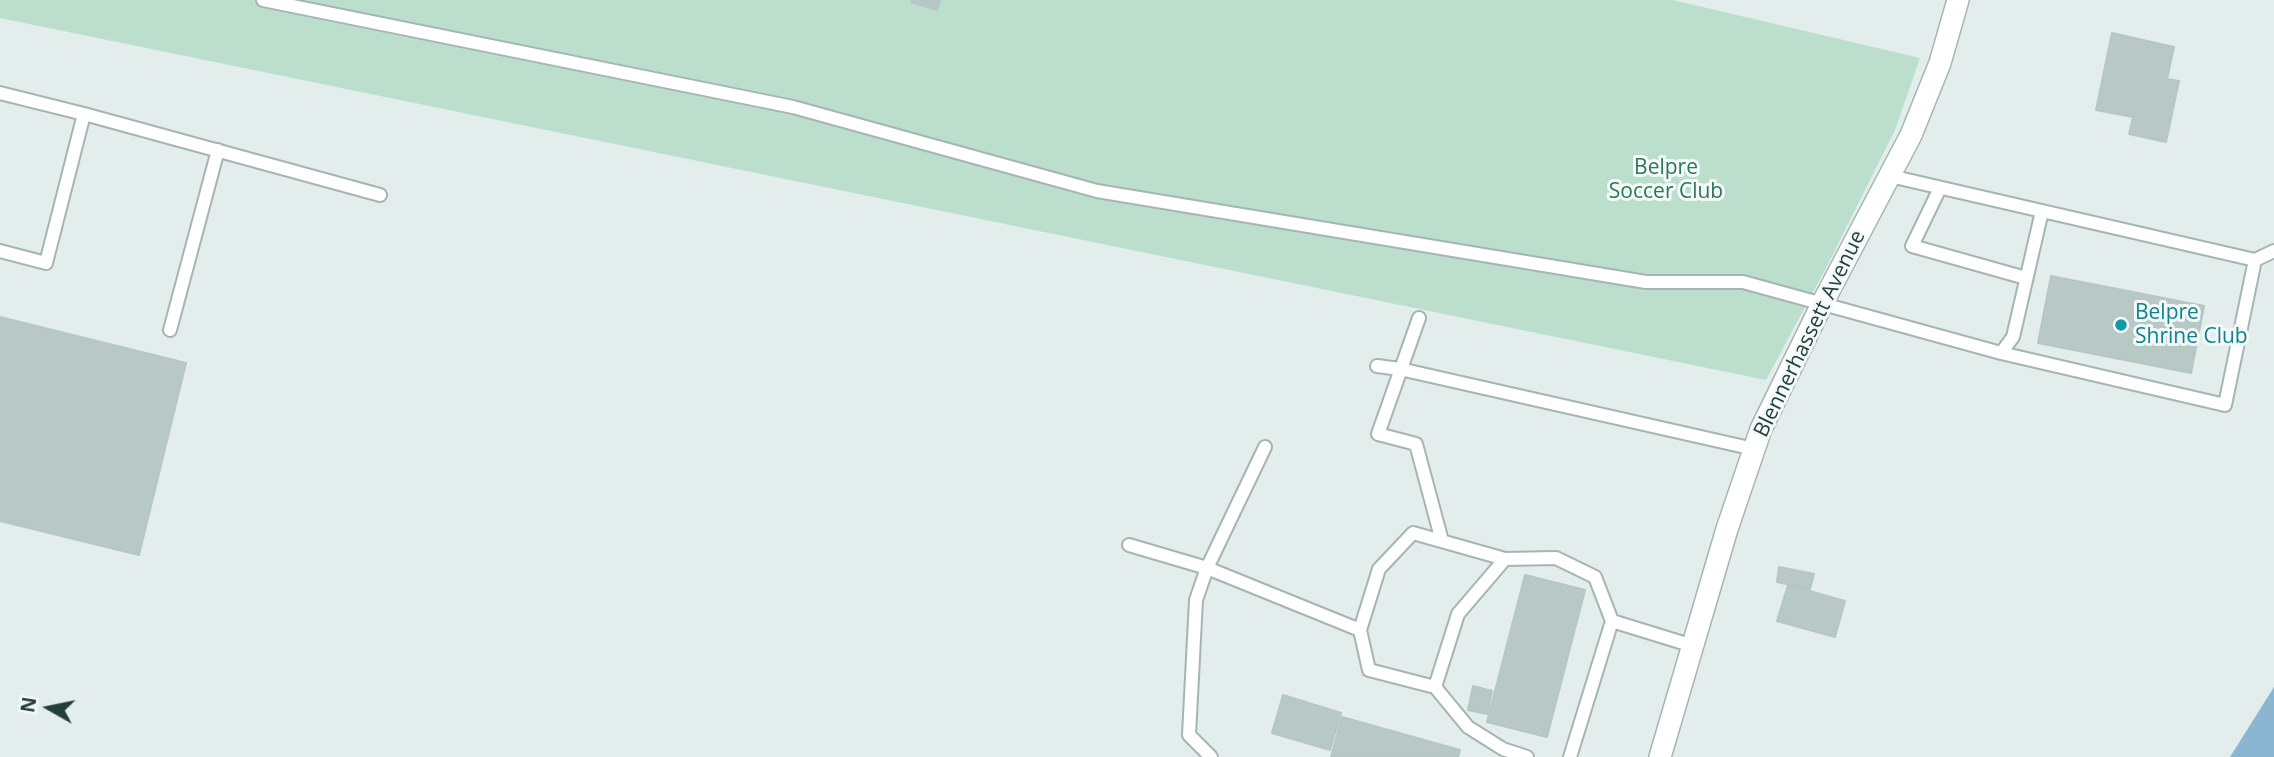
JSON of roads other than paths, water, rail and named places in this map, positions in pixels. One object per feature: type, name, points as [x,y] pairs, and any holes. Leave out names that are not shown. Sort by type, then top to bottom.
[{"type":"street","name":"Blennerhassett Avenue","points":[[1660,757],[1727,529],[1754,449],[1781,385],[1911,135],[1935,74],[1958,0]]},
{"type":"lane","points":[[263,0],[793,107],[1097,191],[1646,282],[1743,282],[2001,354],[2225,405],[2255,260]]},
{"type":"lane","points":[[0,93],[380,195]]},
{"type":"lane","points":[[0,251],[46,262],[84,114]]},
{"type":"lane","points":[[170,330],[218,150]]},
{"type":"lane","points":[[1890,176],[2255,260],[2274,251]]},
{"type":"lane","points":[[1940,188],[1912,246],[2026,278]]},
{"type":"lane","points":[[2001,354],[2013,337],[2042,211]]},
{"type":"lane","points":[[1419,318],[1378,434],[1416,444],[1442,541]]},
{"type":"lane","points":[[1377,366],[1754,449]]},
{"type":"lane","points":[[1211,757],[1189,735],[1196,600],[1208,568],[1265,447]]},
{"type":"lane","points":[[1527,757],[1503,748],[1468,727],[1435,687],[1369,670],[1360,630],[1379,569],[1413,533],[1505,559],[1556,558],[1595,577],[1612,621],[1570,757]]},
{"type":"lane","points":[[1129,545],[1208,568],[1360,630]]},
{"type":"lane","points":[[1435,687],[1458,614],[1505,559]]},
{"type":"lane","points":[[1612,621],[1693,646]]},
{"type":"water","points":[[2274,687],[2274,757],[2230,757]]},
{"type":"place","name":"Belpre Shrine Club","points":[[2121,325]]},
{"type":"park label","name":"Belpre Soccer Club","points":[[1666,180]]}]
